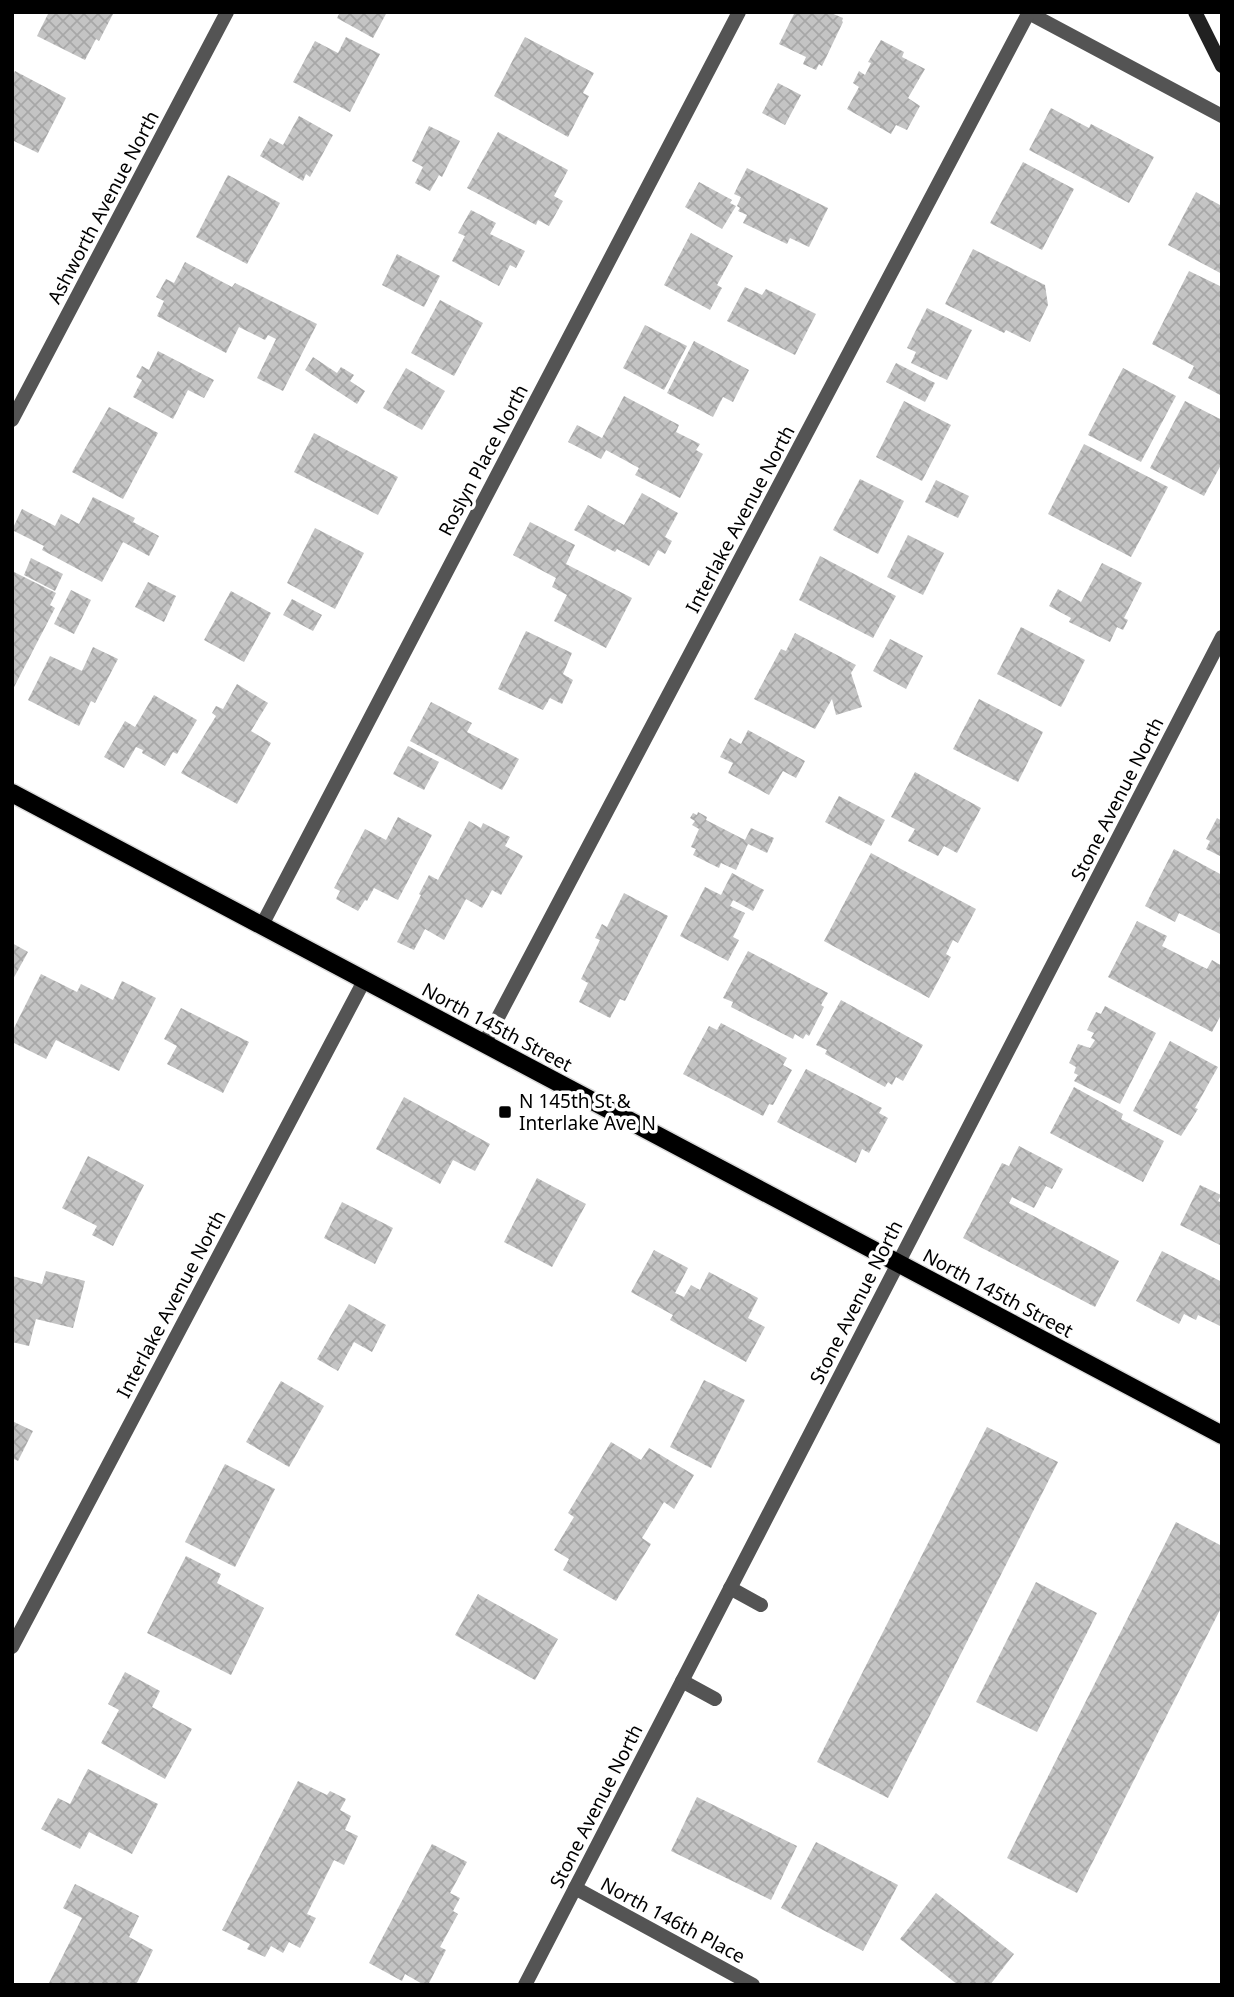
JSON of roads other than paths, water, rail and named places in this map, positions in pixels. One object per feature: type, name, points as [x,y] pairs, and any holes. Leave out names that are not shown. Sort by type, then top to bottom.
[{"type":"main road","name":"North 145th Street","points":[[12,793],[1222,1435]]},
{"type":"street","name":"Ashworth Avenue North","points":[[12,420],[227,12]]},
{"type":"street","name":"Roslyn Place North","points":[[262,925],[739,12]]},
{"type":"street","points":[[1195,12],[1222,66]]},
{"type":"street","points":[[1028,13],[1222,116]]},
{"type":"street","name":"Interlake Avenue North","points":[[484,1044],[1028,13]]},
{"type":"street","name":"Stone Avenue North","points":[[525,1985],[1222,637]]},
{"type":"street","name":"Interlake Avenue North","points":[[12,1647],[365,979]]},
{"type":"street","points":[[730,1588],[761,1605]]},
{"type":"street","points":[[682,1681],[715,1699]]},
{"type":"street","name":"North 146th Place","points":[[575,1888],[753,1985]]},
{"type":"place","name":"N 145th St & Interlake Ave N","points":[[505,1112]]}]
